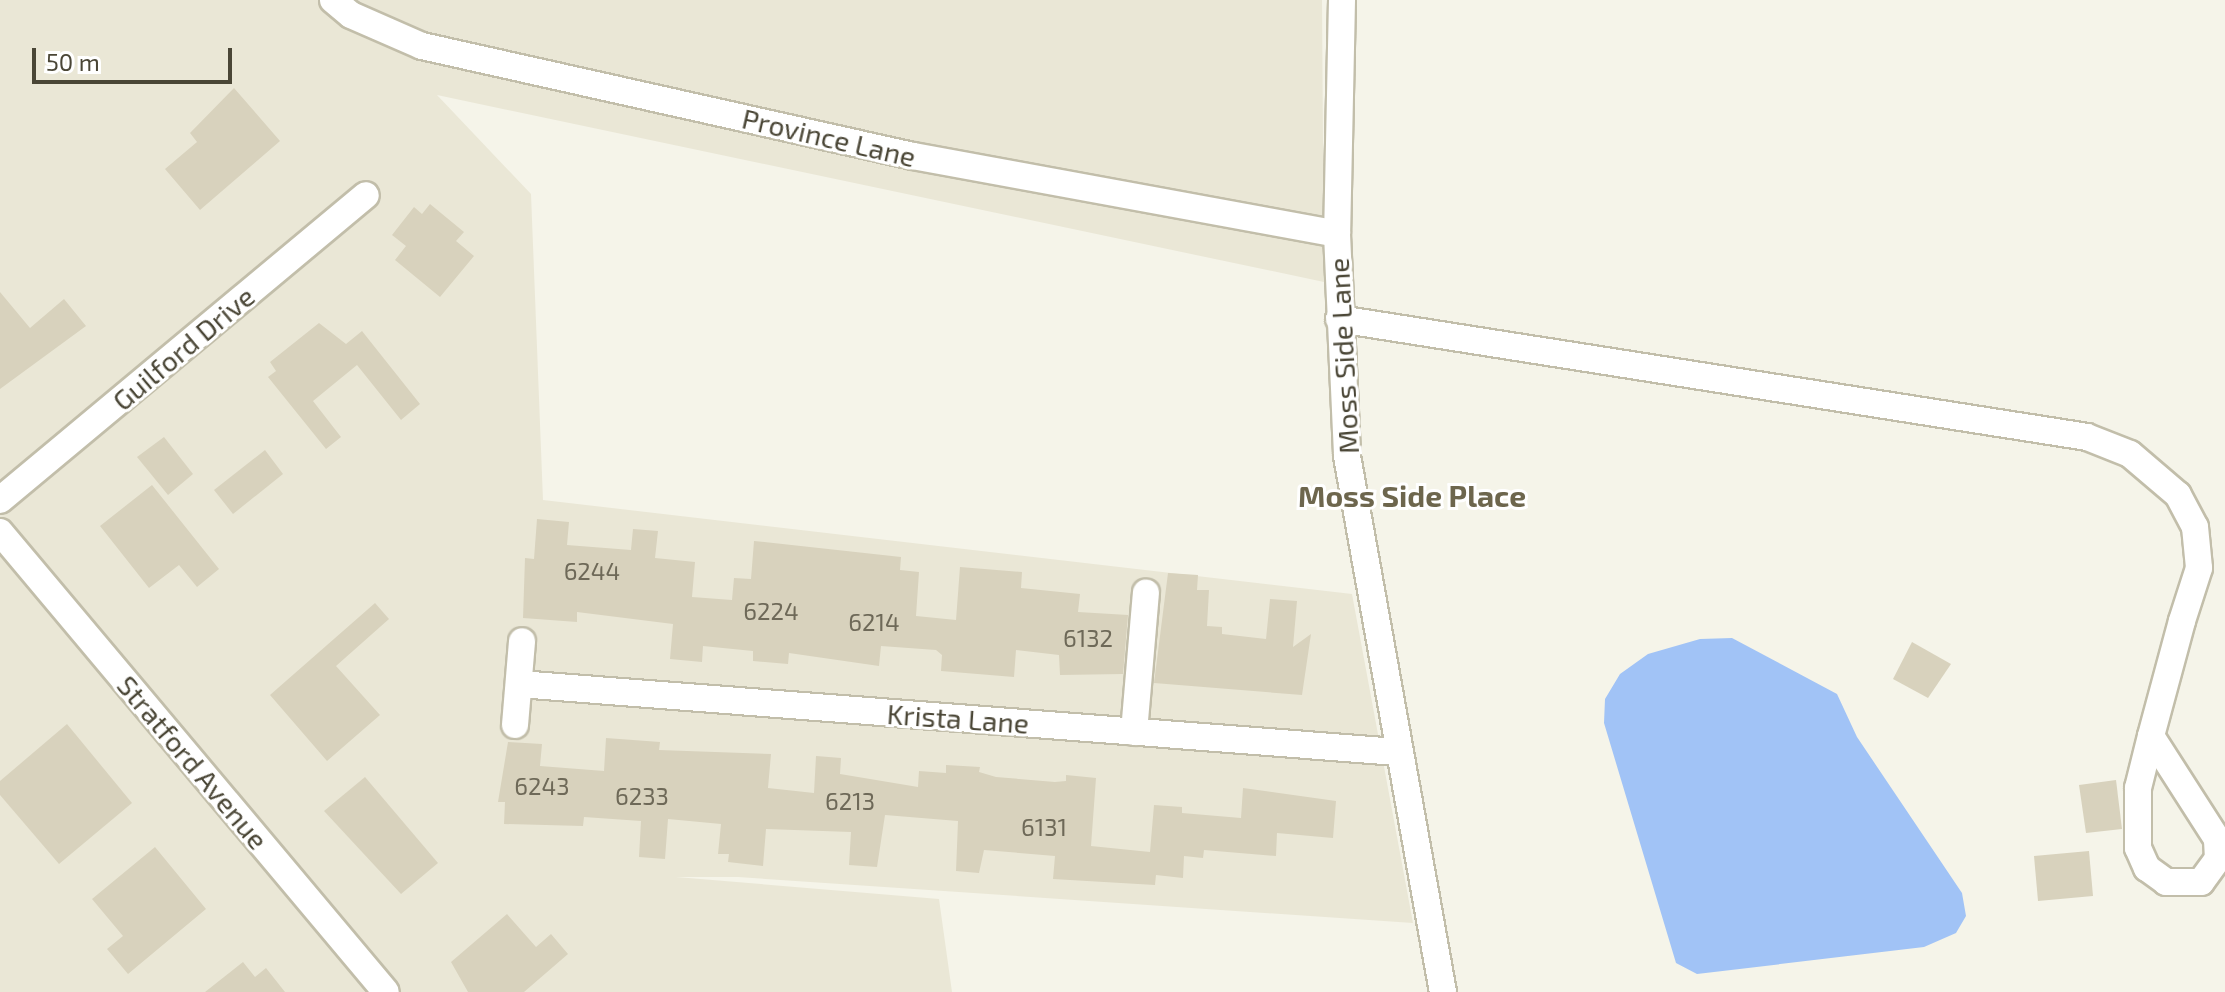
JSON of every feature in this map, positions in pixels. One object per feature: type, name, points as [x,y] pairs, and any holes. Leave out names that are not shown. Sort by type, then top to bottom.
[{"type":"street","name":"Province Lane","points":[[333,0],[351,15],[422,46],[913,156],[1337,234]]},
{"type":"street","name":"Moss Side Lane","points":[[1342,0],[1337,234],[1347,456],[1397,752],[1443,992]]},
{"type":"street","name":"Guilford Drive","points":[[0,500],[366,195]]},
{"type":"street","points":[[1339,319],[2087,437],[2130,454],[2178,495],[2195,527],[2199,568],[2151,736],[2138,788],[2138,848],[2147,868],[2166,882],[2201,882],[2218,859],[2217,839],[2151,736]]},
{"type":"street","name":"Stratford Avenue","points":[[0,532],[386,992]]},
{"type":"street","points":[[1134,732],[1146,593]]},
{"type":"street","points":[[515,725],[522,641]]},
{"type":"street","name":"Krista Lane","points":[[519,684],[1397,752]]},
{"type":"shaded area","points":[[0,0],[1322,0],[1324,282],[437,95],[531,194],[543,500],[1352,594],[1413,923],[738,877],[676,877],[939,899],[952,992],[0,992]]},
{"type":"water","points":[[1732,638],[1837,694],[1857,737],[1962,893],[1966,916],[1956,933],[1924,947],[1697,974],[1676,963],[1604,723],[1605,699],[1620,674],[1648,654],[1700,639]]},
{"type":"building","points":[[234,88],[280,141],[200,210],[165,169],[197,142],[190,133]]},
{"type":"building","points":[[430,204],[464,232],[456,241],[474,256],[440,297],[395,260],[406,246],[392,235],[414,207],[422,214]]},
{"type":"building","points":[[0,292],[30,328],[64,299],[86,326],[0,389]]},
{"type":"building","points":[[319,323],[346,344],[362,331],[420,404],[401,420],[357,365],[313,401],[341,437],[326,449],[268,377],[276,371],[270,362]]},
{"type":"building","points":[[164,437],[193,474],[168,495],[137,457]]},
{"type":"building","points":[[265,450],[283,474],[233,514],[214,490]]},
{"type":"building","points":[[152,485],[219,569],[197,587],[179,565],[149,588],[100,526]]},
{"type":"building","points":[[537,519],[569,522],[567,545],[631,550],[633,529],[658,531],[655,558],[695,562],[692,597],[732,600],[734,578],[751,579],[754,541],[901,557],[900,570],[919,572],[916,616],[956,620],[960,567],[1022,572],[1021,588],[1080,594],[1078,612],[1128,615],[1123,674],[1060,675],[1059,655],[1016,650],[1014,677],[941,671],[942,655],[936,650],[881,646],[879,666],[789,653],[788,664],[753,661],[753,651],[703,646],[702,662],[670,659],[673,624],[577,612],[577,622],[523,618],[525,558],[534,559]]},
{"type":"building","points":[[1168,573],[1198,575],[1197,590],[1209,590],[1207,626],[1222,627],[1222,634],[1266,639],[1270,599],[1297,601],[1293,647],[1311,634],[1302,695],[1154,683]]},
{"type":"building","points":[[375,603],[389,619],[336,666],[380,715],[327,761],[270,695]]},
{"type":"building","points":[[1912,642],[1951,664],[1928,698],[1893,679]]},
{"type":"building","points":[[67,724],[132,803],[59,864],[0,795],[0,781]]},
{"type":"building","points":[[606,738],[660,742],[659,750],[771,754],[768,788],[814,793],[816,756],[841,758],[840,774],[918,787],[919,771],[946,773],[946,765],[980,767],[979,772],[996,777],[1055,782],[1066,781],[1066,775],[1096,778],[1091,846],[1150,852],[1154,805],[1182,807],[1182,813],[1241,818],[1243,788],[1336,801],[1333,838],[1277,833],[1276,856],[1204,850],[1203,858],[1184,856],[1183,878],[1156,875],[1155,885],[1053,879],[1055,856],[984,850],[979,873],[956,871],[958,821],[885,815],[877,867],[849,865],[851,832],[766,829],[763,866],[728,862],[729,854],[718,854],[721,824],[668,819],[665,859],[639,857],[641,821],[584,817],[583,826],[504,824],[505,802],[498,802],[508,742],[542,744],[540,766],[604,771]]},
{"type":"building","points":[[365,777],[438,863],[401,894],[324,811]]},
{"type":"building","points":[[2116,780],[2122,829],[2086,833],[2079,785]]},
{"type":"building","points":[[155,847],[206,909],[128,974],[107,949],[123,936],[92,899]]},
{"type":"building","points":[[2089,851],[2093,896],[2038,901],[2034,856]]},
{"type":"building","points":[[507,914],[536,947],[551,934],[568,954],[524,992],[468,992],[451,962]]},
{"type":"building","points":[[243,962],[255,977],[266,968],[285,992],[205,992]]},
{"type":"district","name":"Moss Side Place","points":[[1412,495]]}]
